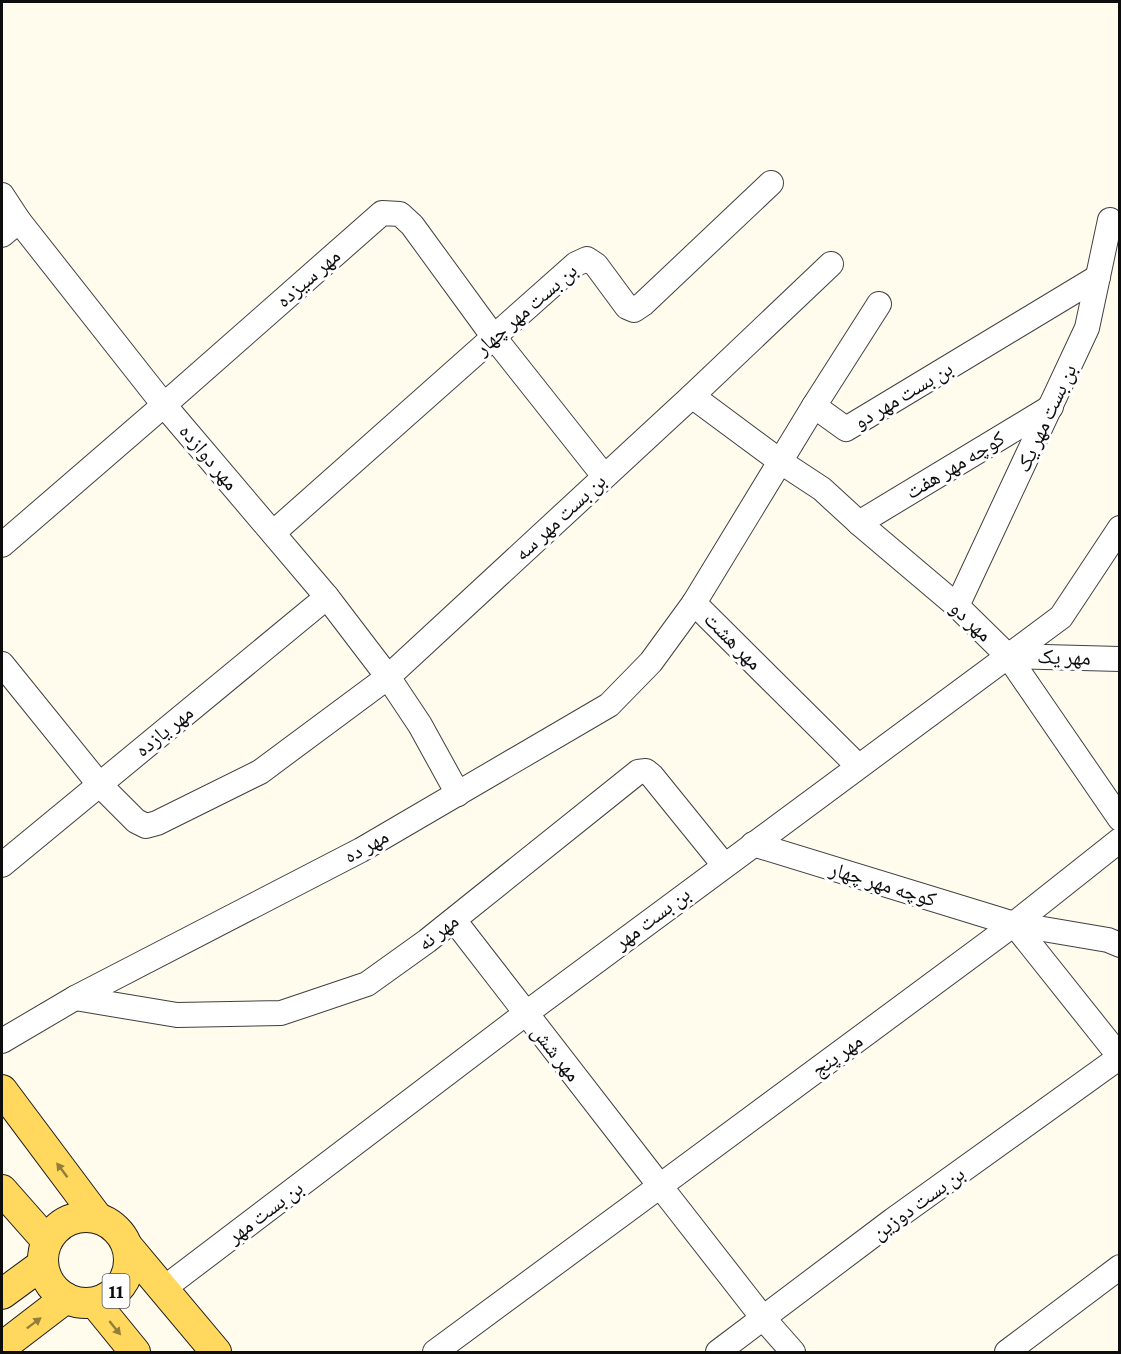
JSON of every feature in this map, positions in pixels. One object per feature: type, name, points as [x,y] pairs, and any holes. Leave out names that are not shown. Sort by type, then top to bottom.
[{"type":"main road","name":"11","points":[[2,1090],[96,1217],[110,1223],[121,1234],[128,1246],[216,1353]]},
{"type":"main road","points":[[2,1190],[45,1252],[50,1284],[66,1298],[2,1347]]},
{"type":"main road","points":[[2,1294],[45,1252],[55,1228],[68,1220],[82,1216],[96,1217]]},
{"type":"main road","name":"11","points":[[66,1298],[80,1303],[95,1303],[109,1298],[120,1288],[127,1275],[130,1261],[128,1246]]},
{"type":"main road","name":"11","points":[[95,1303],[135,1353]]},
{"type":"street","name":"بن بست مهر چهار","points":[[273,533],[576,264],[587,259],[596,265],[627,307],[634,310],[771,183]]},
{"type":"street","points":[[2,195],[10,227],[164,405]]},
{"type":"street","name":"مهر سیزده","points":[[164,405],[382,213],[400,214],[412,225],[493,336],[604,476]]},
{"type":"street","name":"بن بست مهر یک","points":[[957,606],[1087,328],[1110,220]]},
{"type":"street","name":"بن بست مهر سه","points":[[2,664],[99,784],[136,821],[146,826],[157,823],[260,772],[388,677],[831,264]]},
{"type":"street","name":"بن بست مهر دو","points":[[813,406],[846,429],[1098,277]]},
{"type":"street","points":[[813,406],[879,304]]},
{"type":"street","name":"مهر دو","points":[[692,396],[781,462],[822,489],[957,606],[1008,656],[1119,819]]},
{"type":"street","name":"مهر دوازده","points":[[2,545],[164,405],[327,597],[388,677]]},
{"type":"street","name":"مهر هشت","points":[[813,406],[694,603],[858,766]]},
{"type":"street","name":"کوچه مهر هفت","points":[[859,523],[1051,407]]},
{"type":"street","name":"بن بست مهر","points":[[163,1289],[525,1014],[1061,616],[1119,528]]},
{"type":"street","name":"مهر یازده","points":[[2,865],[327,597]]},
{"type":"street","name":"مهر ده","points":[[2,1041],[75,998],[361,850],[609,705],[651,662],[694,603]]},
{"type":"street","name":"مهر یک","points":[[1008,656],[1119,659]]},
{"type":"street","points":[[388,677],[420,725],[458,794]]},
{"type":"street","name":"مهر نه","points":[[75,998],[177,1015],[281,1013],[367,984],[454,920],[638,772],[646,771],[652,776],[724,865]]},
{"type":"street","points":[[1119,840],[1014,924],[1119,1057]]},
{"type":"street","name":"کوچه مهر چهار","points":[[753,844],[1014,924],[1108,940],[1119,945]]},
{"type":"street","name":"مهر شش","points":[[454,920],[660,1186]]},
{"type":"street","name":"مهر پنج","points":[[435,1353],[1014,924]]},
{"type":"street","name":"بن بست دوزین","points":[[718,1353],[893,1220],[1119,1057]]},
{"type":"street","points":[[660,1186],[793,1353]]},
{"type":"street","points":[[1007,1353],[1119,1267]]}]
